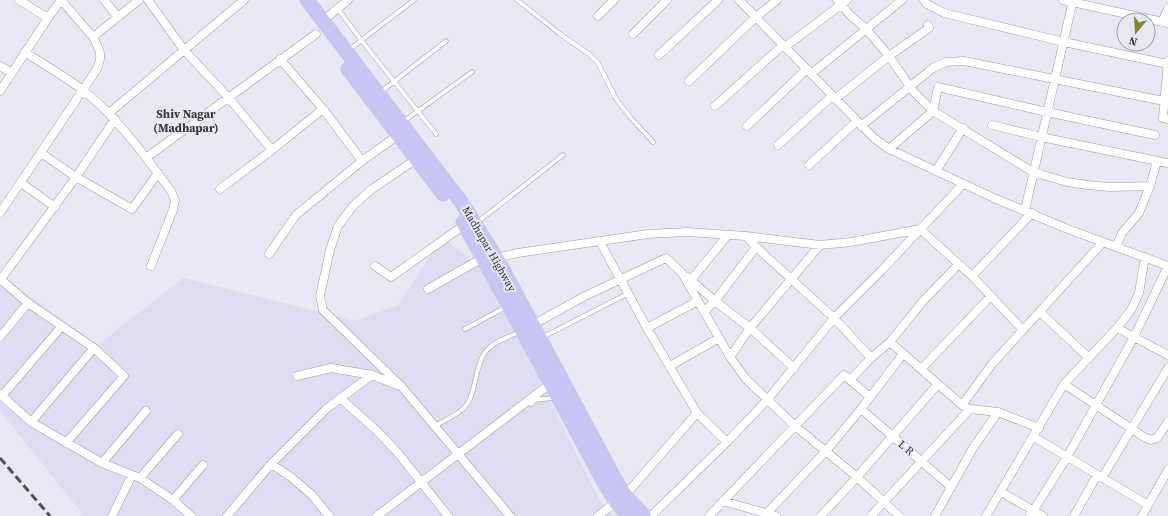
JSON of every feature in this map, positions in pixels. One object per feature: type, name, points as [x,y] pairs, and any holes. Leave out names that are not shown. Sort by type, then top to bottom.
[{"type":"highway","name":"Madhapar Highway","points":[[296,0],[454,208],[489,269],[606,486],[616,502],[628,516]]},
{"type":"highway","name":"Madhapar Highway","points":[[306,0],[462,203],[500,264],[616,481],[625,495],[644,516]]},
{"type":"street","points":[[18,0],[48,18]]},
{"type":"street","points":[[0,91],[61,0],[93,37],[100,50],[101,60],[84,91],[0,213]]},
{"type":"street","points":[[104,0],[118,17]]},
{"type":"street","points":[[93,37],[139,0]]},
{"type":"street","points":[[148,0],[184,50],[228,97],[272,150]]},
{"type":"street","points":[[66,443],[124,376],[94,348],[28,302],[0,279],[76,177],[112,116],[184,50],[244,0]]},
{"type":"street","points":[[326,18],[348,0]]},
{"type":"street","points":[[598,16],[614,0]]},
{"type":"street","points":[[633,34],[667,0]]},
{"type":"street","points":[[660,55],[718,0]]},
{"type":"street","points":[[739,0],[859,124],[889,149],[994,198],[1065,228],[1168,266],[1134,337],[1067,457],[1032,513]]},
{"type":"street","points":[[688,81],[756,17],[777,0]]},
{"type":"street","points":[[747,126],[809,72],[902,0]]},
{"type":"street","points":[[924,0],[927,4],[944,13],[1168,68]]},
{"type":"street","points":[[1063,0],[1165,22],[1168,9]]},
{"type":"street","points":[[972,276],[1028,212],[1033,172],[1073,1]]},
{"type":"street","points":[[715,106],[784,46],[842,2],[890,56],[910,87],[933,111],[1033,172],[1067,182],[1087,185],[1110,187],[1150,186]]},
{"type":"street","points":[[778,145],[834,97],[929,28],[928,25]]},
{"type":"street","points":[[147,157],[316,34]]},
{"type":"street","points":[[25,52],[84,91],[112,116],[147,157],[171,190],[175,200],[173,210],[151,266]]},
{"type":"street","points":[[280,59],[323,109],[362,161]]},
{"type":"street","points":[[809,165],[859,124],[910,87],[933,68],[946,62],[964,61],[1164,101]]},
{"type":"street","points":[[1168,61],[1163,118],[1168,119]]},
{"type":"street","points":[[0,66],[12,73]]},
{"type":"street","points":[[889,149],[933,111],[938,87],[1155,135]]},
{"type":"street","points":[[220,189],[323,109]]},
{"type":"street","points":[[992,125],[1041,137],[1168,163]]},
{"type":"street","points":[[936,171],[963,128]]},
{"type":"street","points":[[269,254],[296,215],[362,161],[394,138]]},
{"type":"street","points":[[41,153],[76,177],[132,209],[158,173]]},
{"type":"street","points":[[1116,247],[1122,233],[1139,213],[1150,186],[1157,161]]},
{"type":"street","points":[[412,162],[372,189],[353,206],[338,226],[330,250],[320,296],[323,310],[402,387],[510,516]]},
{"type":"street","points":[[21,183],[55,207]]},
{"type":"street","points":[[652,516],[768,399],[834,318],[964,184]]},
{"type":"street","points":[[375,266],[391,277],[460,228]]},
{"type":"street","points":[[500,257],[648,234],[687,232],[746,236],[820,245],[851,242],[920,230]]},
{"type":"street","points":[[920,230],[972,276],[1023,330]]},
{"type":"street","points":[[691,280],[728,235]]},
{"type":"street","points":[[746,236],[756,247],[834,318],[871,358]]},
{"type":"street","points":[[600,242],[647,328],[697,413],[727,442]]},
{"type":"street","points":[[962,405],[992,364],[1103,242]]},
{"type":"street","points":[[730,357],[750,328],[820,245]]},
{"type":"street","points":[[704,312],[715,301],[756,247]]},
{"type":"street","points":[[536,323],[585,296],[666,258],[715,301],[750,328],[794,368]]},
{"type":"street","points":[[986,516],[1064,384],[1117,328],[1136,303],[1145,258]]},
{"type":"street","points":[[428,289],[479,260]]},
{"type":"street","points":[[850,380],[871,358],[890,342],[924,300],[959,264]]},
{"type":"street","points":[[682,273],[730,357],[746,379],[795,426],[857,477],[899,516]]},
{"type":"street","points":[[921,369],[991,296]]},
{"type":"street","points":[[647,328],[698,301]]},
{"type":"street","points":[[0,337],[28,302]]},
{"type":"street","points":[[1040,312],[1089,358]]},
{"type":"street","points":[[62,326],[1,395],[31,422],[102,463],[136,477],[173,500],[191,516]]},
{"type":"street","points":[[1117,328],[1167,352]]},
{"type":"street","points":[[670,366],[719,338]]},
{"type":"street","points":[[890,342],[962,405],[970,409],[998,412],[1039,428]]},
{"type":"street","points":[[31,422],[94,348]]},
{"type":"street","points":[[767,515],[826,451],[861,409],[903,354]]},
{"type":"street","points":[[296,376],[331,368],[372,375],[402,387]]},
{"type":"street","points":[[1074,516],[1168,368]]},
{"type":"street","points":[[227,516],[271,464],[326,409],[372,375]]},
{"type":"street","points":[[709,516],[844,375],[870,397]]},
{"type":"street","points":[[820,516],[857,477],[938,384]]},
{"type":"street","points":[[1064,384],[1144,437],[1151,440],[1157,438],[1168,422]]},
{"type":"street","points":[[377,516],[459,455],[546,387]]},
{"type":"street","points":[[340,398],[376,430],[398,453],[448,516]]},
{"type":"street","name":"L R","points":[[861,409],[951,487]]},
{"type":"street","points":[[871,516],[970,409]]},
{"type":"street","points":[[102,463],[146,411]]},
{"type":"street","points":[[934,516],[973,448],[998,412]]},
{"type":"street","points":[[628,492],[697,413]]},
{"type":"street","points":[[112,516],[136,477],[178,434]]},
{"type":"street","points":[[1034,437],[1148,506]]},
{"type":"street","points":[[173,500],[203,464]]},
{"type":"street","points":[[271,464],[291,477],[312,495],[329,516]]},
{"type":"street","points":[[1142,516],[1168,470]]},
{"type":"street","points":[[1001,492],[1032,513],[1043,516]]},
{"type":"street","points":[[723,501],[767,515],[776,516]]},
{"type":"street","points":[[598,516],[612,505]]},
{"type":"lane","points":[[350,49],[414,0]]},
{"type":"lane","points":[[517,0],[560,34],[589,54],[598,63],[616,99],[653,142]]},
{"type":"lane","points":[[338,8],[361,40],[436,134]]},
{"type":"lane","points":[[382,91],[446,41]]},
{"type":"lane","points":[[404,121],[472,72]]},
{"type":"lane","points":[[479,221],[563,155]]},
{"type":"lane","points":[[543,337],[628,294]]},
{"type":"lane","points":[[465,329],[504,308]]},
{"type":"lane","points":[[435,426],[460,411],[468,402],[473,392],[481,359],[490,346],[517,333]]},
{"type":"lane","points":[[459,455],[535,400],[552,398]]},
{"type":"shaded area","points":[[442,237],[486,271],[600,501],[613,516],[84,516],[0,411],[0,275],[98,345],[183,278],[355,321],[398,305]]},
{"type":"railway","points":[[0,458],[50,516]]},
{"type":"district","name":"Shiv Nagar (Madhapar)","points":[[186,121]]}]
